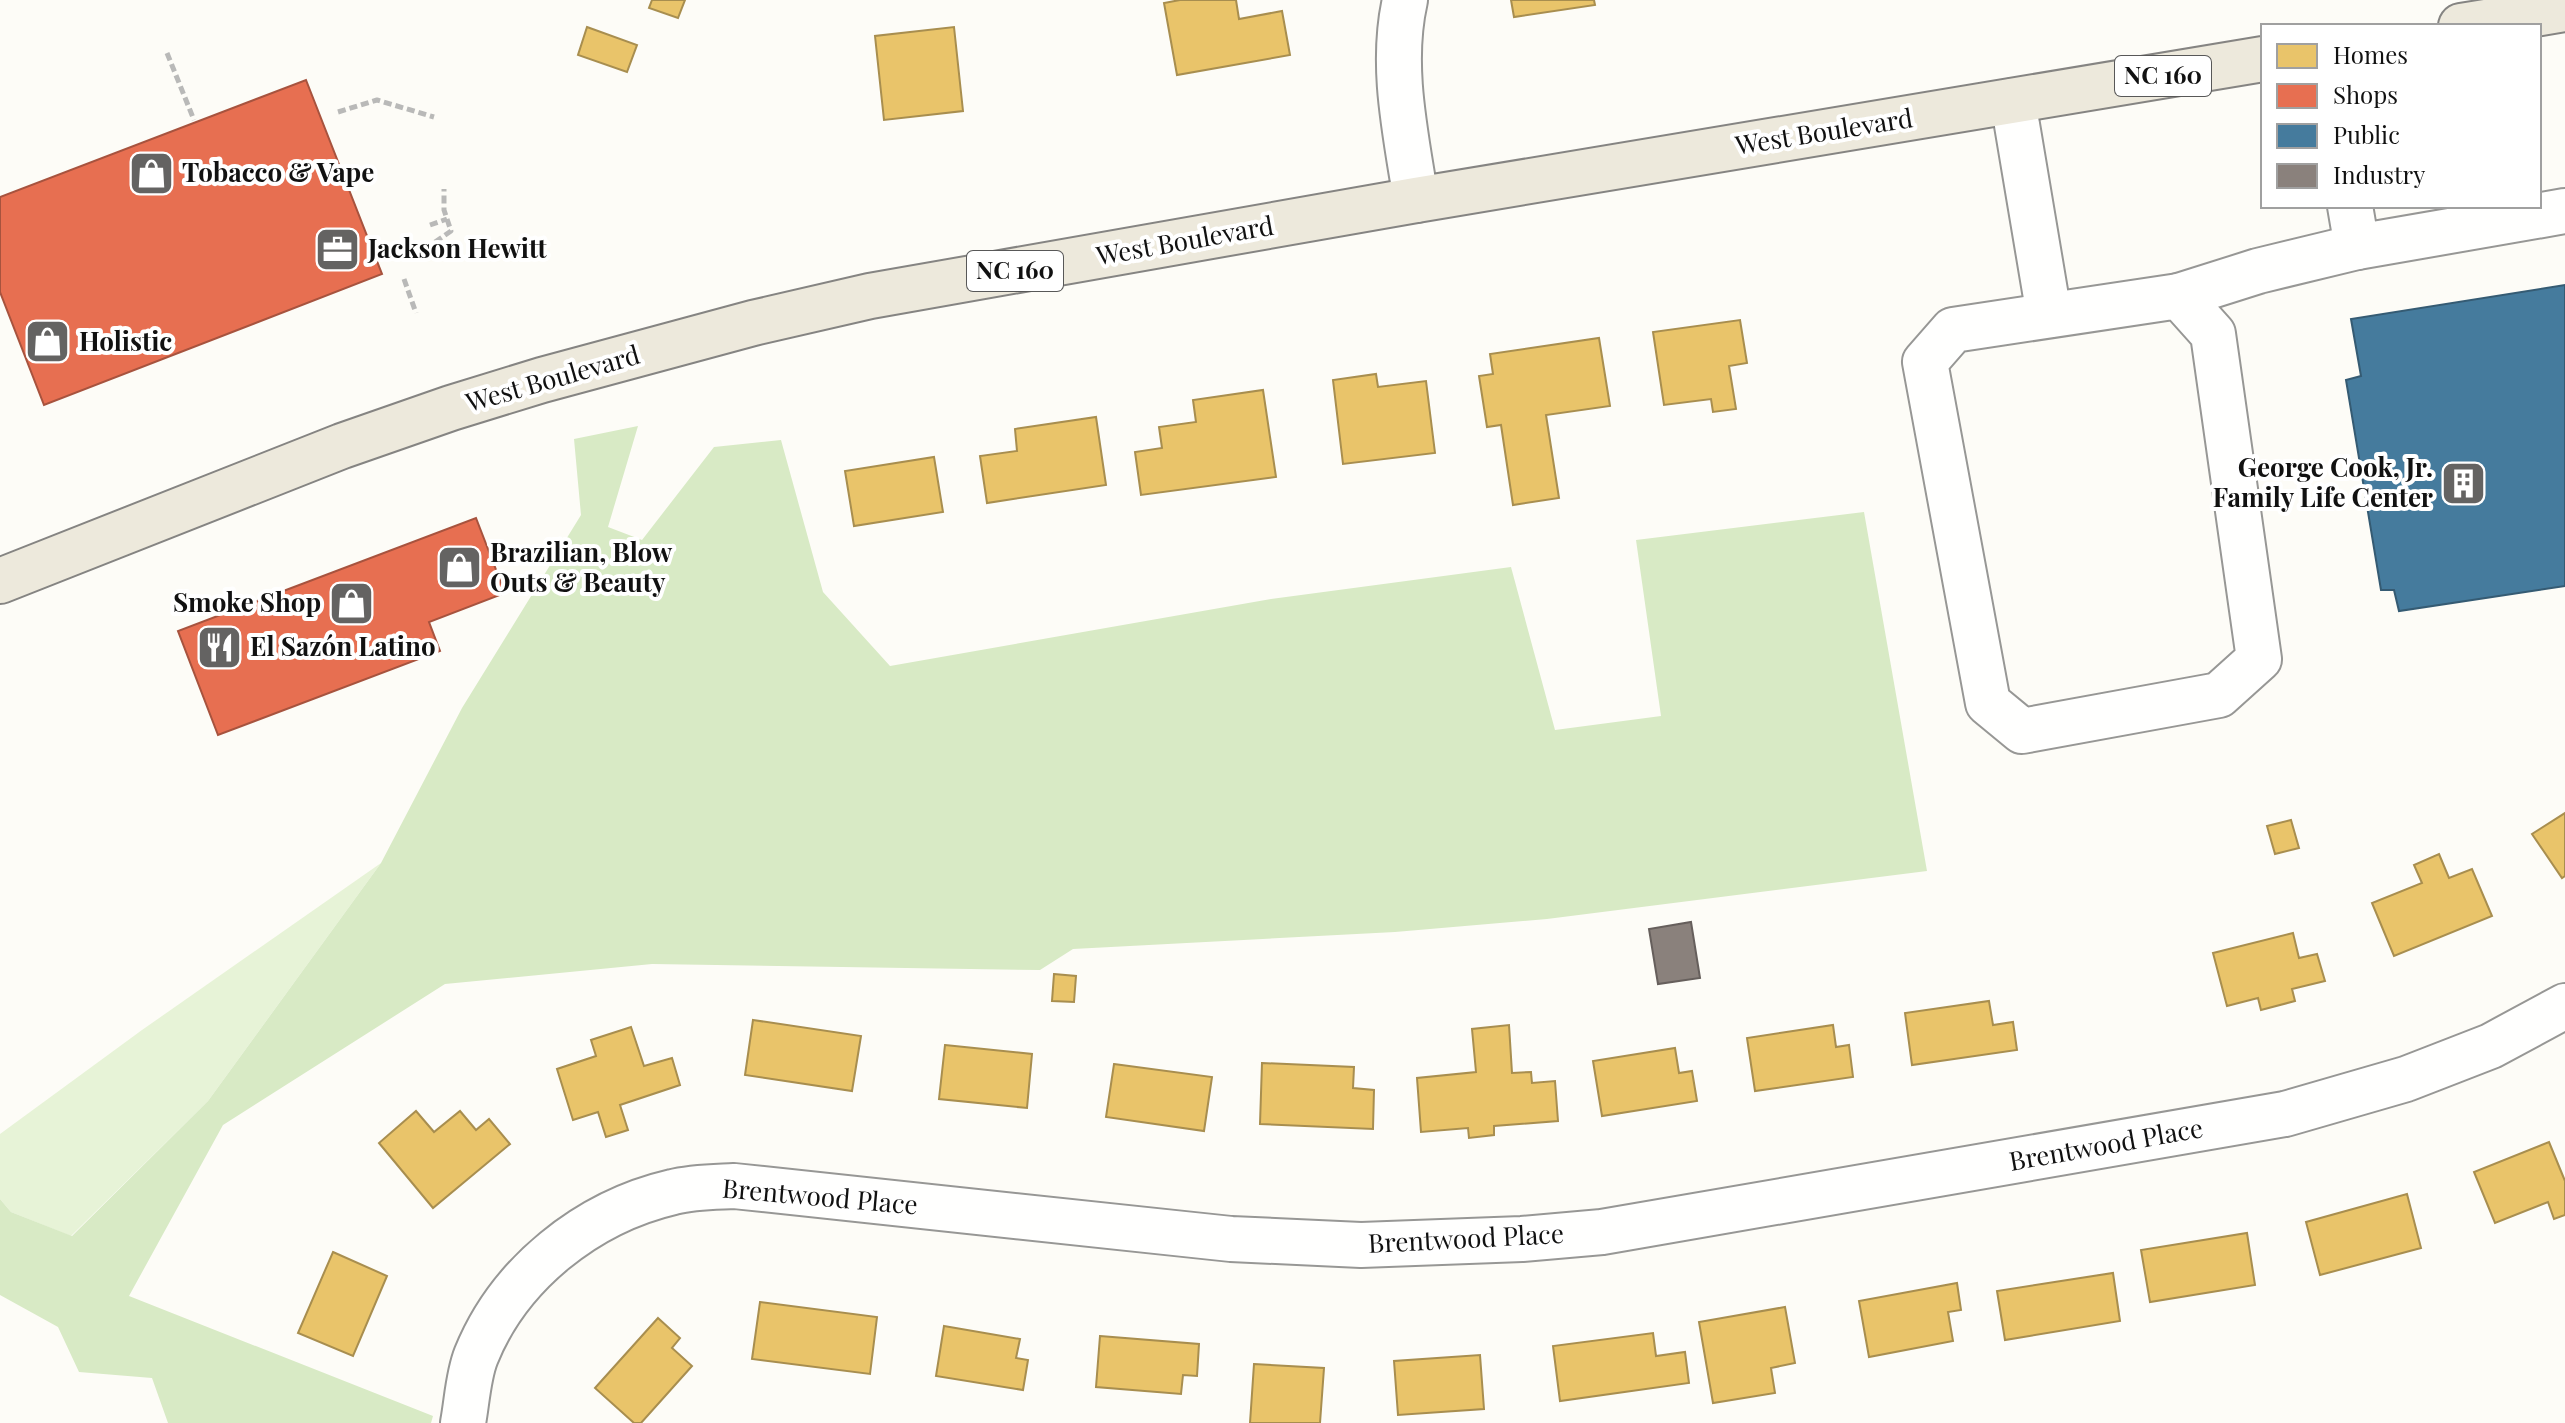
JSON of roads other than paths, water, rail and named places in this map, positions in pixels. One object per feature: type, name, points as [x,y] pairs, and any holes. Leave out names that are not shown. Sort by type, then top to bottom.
[{"type":"main road","points":[[2473,24],[2565,9]]},
{"type":"main road","name":"West Boulevard","points":[[0,581],[342,446],[451,408],[753,323],[870,296],[1416,200],[2261,59]]},
{"type":"street","points":[[1405,0],[1400,21],[1398,76],[1416,200]]},
{"type":"street","points":[[2013,101],[2049,315]]},
{"type":"street","points":[[2179,296],[2213,334],[2259,659],[2219,695],[2022,731],[1988,703],[1925,362],[1953,330],[2179,296],[2258,271],[2353,226],[2565,211]]},
{"type":"street","name":"Brentwood Place","points":[[463,1423],[475,1358],[502,1308],[541,1261],[589,1225],[616,1210],[674,1191],[734,1186],[1223,1239],[1335,1244],[1497,1241],[1602,1232],[2285,1114],[2406,1079],[2491,1046],[2565,1006]]},
{"type":"place","name":"Tobacco & Vape","points":[[151,173]]},
{"type":"place","name":"Jackson Hewitt","points":[[337,249]]},
{"type":"place","name":"Holistic","points":[[48,342]]},
{"type":"place","name":"George Cook, Jr. Family Life Center","points":[[2464,483]]},
{"type":"place","name":"Brazilian, Blow Outs & Beauty","points":[[459,568]]},
{"type":"place","name":"Smoke Shop","points":[[352,603]]},
{"type":"place","name":"El Sazón Latino","points":[[219,647]]}]
